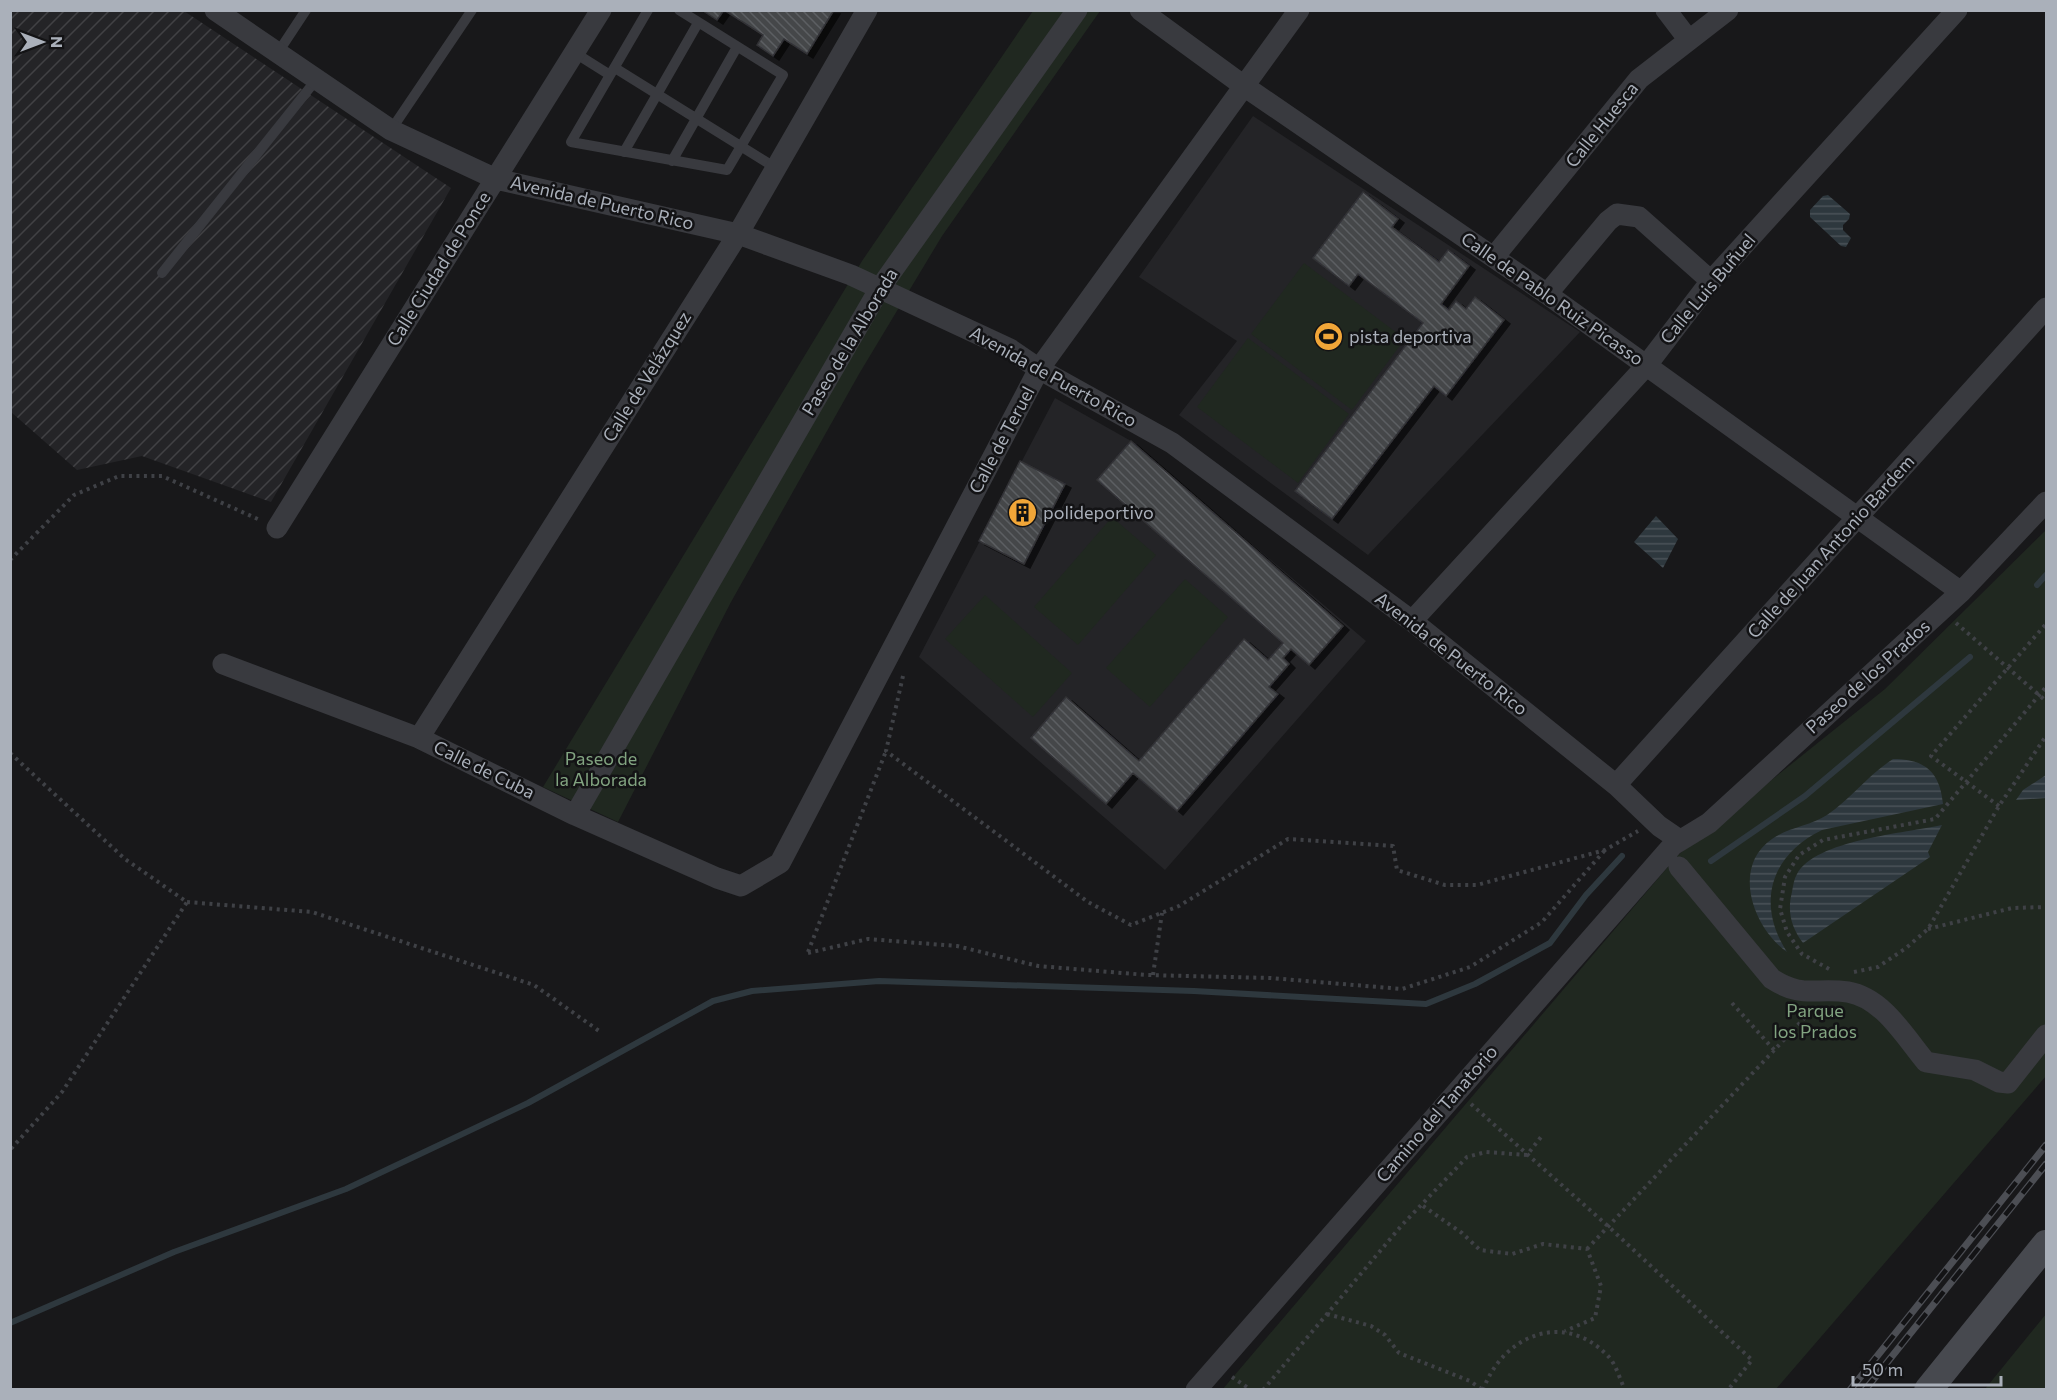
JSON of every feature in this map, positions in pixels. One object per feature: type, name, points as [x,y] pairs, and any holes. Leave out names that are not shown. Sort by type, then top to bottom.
[{"type":"street","name":"Avenida de Puerto Rico","points":[[215,10],[391,130],[496,179],[738,234],[851,275],[1010,349],[1039,369],[1172,443],[1412,621],[1616,785],[1659,826],[1678,839]]},
{"type":"street","name":"Calle Ciudad de Ponce","points":[[277,528],[601,10]]},
{"type":"street","name":"Calle de Velázquez","points":[[419,738],[738,234],[867,10]]},
{"type":"street","name":"Paseo de la Alborada","points":[[575,814],[880,288],[1077,10]]},
{"type":"street","name":"Calle de Pablo Ruiz Picasso","points":[[1140,10],[1244,86],[1547,294],[1961,592]]},
{"type":"street","name":"Calle de Teruel","points":[[741,886],[780,863],[1039,369],[1299,10]]},
{"type":"street","points":[[1666,10],[1688,39]]},
{"type":"street","name":"Calle Huesca","points":[[1494,257],[1640,79],[1688,39],[1728,10]]},
{"type":"street","name":"Calle Luis Buñuel","points":[[1412,621],[1646,366],[1711,281],[1957,10]]},
{"type":"street","points":[[1547,294],[1608,221],[1617,214],[1640,217],[1711,281]]},
{"type":"street","name":"Calle de Juan Antonio Bardem","points":[[1616,785],[2046,308]]},
{"type":"street","name":"Paseo de los Prados","points":[[1678,839],[1708,823],[1961,592],[2046,502]]},
{"type":"street","name":"Calle de Cuba","points":[[223,664],[419,738],[575,814],[717,878],[741,886]]},
{"type":"street","name":"Camino del Tanatorio","points":[[1196,1389],[1678,839]]},
{"type":"street","points":[[1679,867],[1772,979],[1790,991],[1849,992],[1879,1006],[1926,1062],[1975,1070],[1999,1082],[2008,1083],[2046,1035]]},
{"type":"street","points":[[2046,1042],[2012,1084],[2015,1087],[2046,1050]]},
{"type":"street","points":[[1928,1389],[2046,1244]]},
{"type":"lane","points":[[277,54],[306,10]]},
{"type":"lane","points":[[391,130],[472,10]]},
{"type":"lane","points":[[648,10],[571,142],[727,170],[743,147],[783,75],[679,10]]},
{"type":"lane","points":[[624,152],[698,23]]},
{"type":"lane","points":[[672,160],[737,47]]},
{"type":"lane","points":[[575,53],[657,94],[776,168]]},
{"type":"lane","points":[[162,273],[316,80]]},
{"type":"path","points":[[10,560],[74,495],[119,476],[162,476],[277,528]]},
{"type":"path","points":[[1951,620],[2046,700]]},
{"type":"path","points":[[1999,806],[1931,756],[2046,624]]},
{"type":"path","points":[[903,674],[886,751],[808,953],[868,939],[957,946],[1038,966],[1153,975],[1270,978],[1402,989],[1470,967],[1542,922],[1605,850]]},
{"type":"path","points":[[1839,971],[1822,967],[1802,954],[1788,932],[1782,917],[1780,909],[1785,877],[1799,855],[1823,840],[1935,819],[2046,687]]},
{"type":"path","points":[[1587,1249],[1848,973],[1878,967],[1906,948],[1928,929],[1999,806],[2046,736]]},
{"type":"path","points":[[886,751],[1088,903],[1131,925],[1188,901],[1288,839],[1393,846],[1397,870],[1445,885],[1476,885],[1605,850],[1639,830]]},
{"type":"path","points":[[10,753],[125,859],[187,902],[312,912],[534,985],[602,1033]]},
{"type":"path","points":[[10,1150],[62,1092],[187,902]]},
{"type":"path","points":[[1928,929],[2012,908],[2046,907]]},
{"type":"path","points":[[1153,975],[1162,913]]},
{"type":"path","points":[[1732,1003],[1775,1051]]},
{"type":"path","points":[[1457,1091],[1752,1360],[1728,1389]]},
{"type":"path","points":[[1527,1155],[1541,1137]]},
{"type":"path","points":[[1263,1389],[1401,1225],[1423,1206],[1467,1157],[1486,1152],[1527,1155]]},
{"type":"path","points":[[1423,1206],[1462,1233],[1480,1250],[1512,1254],[1543,1244],[1587,1249]]},
{"type":"path","points":[[1565,1331],[1595,1317],[1601,1286],[1587,1249]]},
{"type":"path","points":[[1327,1314],[1371,1326],[1385,1335],[1399,1353],[1470,1381],[1483,1389],[1489,1374],[1503,1353],[1545,1331],[1565,1331],[1583,1337],[1610,1357],[1625,1389]]},
{"type":"shaded area","points":[[11,11],[184,11],[451,188],[271,502],[142,456],[77,470],[11,412]]},
{"type":"shaded area","points":[[1253,116],[1580,332],[1368,555],[1179,415],[1237,341],[1139,277]]},
{"type":"shaded area","points":[[1828,195],[1850,214],[1849,219],[1843,225],[1843,230],[1851,238],[1846,247],[1841,246],[1810,217],[1810,210],[1823,196]]},
{"type":"shaded area","points":[[1055,398],[1131,441],[1366,641],[1165,870],[919,657]]},
{"type":"shaded area","points":[[1656,516],[1678,539],[1663,568],[1634,542]]},
{"type":"shaded area","points":[[1893,759],[1914,762],[1929,770],[1938,783],[1943,804],[1822,830],[1804,840],[1790,853],[1773,882],[1771,899],[1772,916],[1777,934],[1787,952],[1765,928],[1751,897],[1752,865],[1759,851],[1779,835],[1827,815]]},
{"type":"shaded area","points":[[2046,775],[2046,798],[2016,800],[2023,790]]},
{"type":"shaded area","points":[[1942,825],[1928,852],[1930,857],[1803,943],[1793,925],[1790,906],[1795,878],[1807,862],[1841,846],[1885,835]]},
{"type":"green space","name":"Paseo de la Alborada","points":[[1033,11],[1100,11],[942,236],[859,374],[731,602],[618,822],[543,787],[862,261]]},
{"type":"green space","name":"pista deportiva","points":[[1304,263],[1405,339],[1352,410],[1251,334]]},
{"type":"green space","name":"pista deportiva","points":[[1248,338],[1349,414],[1298,483],[1197,407]]},
{"type":"green space","points":[[1112,517],[1156,555],[1078,645],[1034,607]]},
{"type":"green space","name":"Parque los Prados","points":[[2046,530],[2046,1076],[1776,1389],[1222,1390],[1678,855],[1885,689]]},
{"type":"green space","points":[[1185,579],[1228,617],[1150,707],[1106,668]]},
{"type":"green space","points":[[985,595],[1072,673],[1033,717],[945,639]]},
{"type":"green space","points":[[2046,1314],[2046,1389],[1985,1389]]},
{"type":"building","points":[[702,10],[724,10],[717,20]]},
{"type":"building","points":[[724,10],[834,10],[807,54],[784,39],[773,56],[757,45],[763,35]]},
{"type":"building","points":[[1363,192],[1398,219],[1392,227],[1439,262],[1448,250],[1469,266],[1441,304],[1449,310],[1456,301],[1466,309],[1475,297],[1504,320],[1446,396],[1434,386],[1332,519],[1295,491],[1423,323],[1358,274],[1349,286],[1313,258]]},
{"type":"building","points":[[1131,441],[1343,626],[1309,665],[1291,649],[1283,658],[1289,664],[1269,687],[1278,694],[1177,811],[1133,773],[1106,804],[1031,738],[1066,697],[1139,761],[1244,639],[1268,660],[1283,643],[1097,480]]},
{"type":"building","name":"polideportivo","points":[[1020,461],[1065,484],[1024,564],[979,541]]},
{"type":"waterway","points":[[2037,585],[2046,575]]},
{"type":"waterway","points":[[1711,861],[1805,796],[1970,657]]},
{"type":"waterway","points":[[10,1323],[174,1252],[346,1189],[528,1103],[713,1001],[752,991],[879,981],[1194,991],[1426,1004],[1475,984],[1550,943],[1586,895],[1622,856]]},
{"type":"railway","points":[[1850,1390],[2046,1145]]},
{"type":"railway","points":[[1865,1390],[2046,1164]]},
{"type":"place","name":"pista deportiva","points":[[1328,337]]},
{"type":"place","name":"polideportivo","points":[[1022,513]]}]
